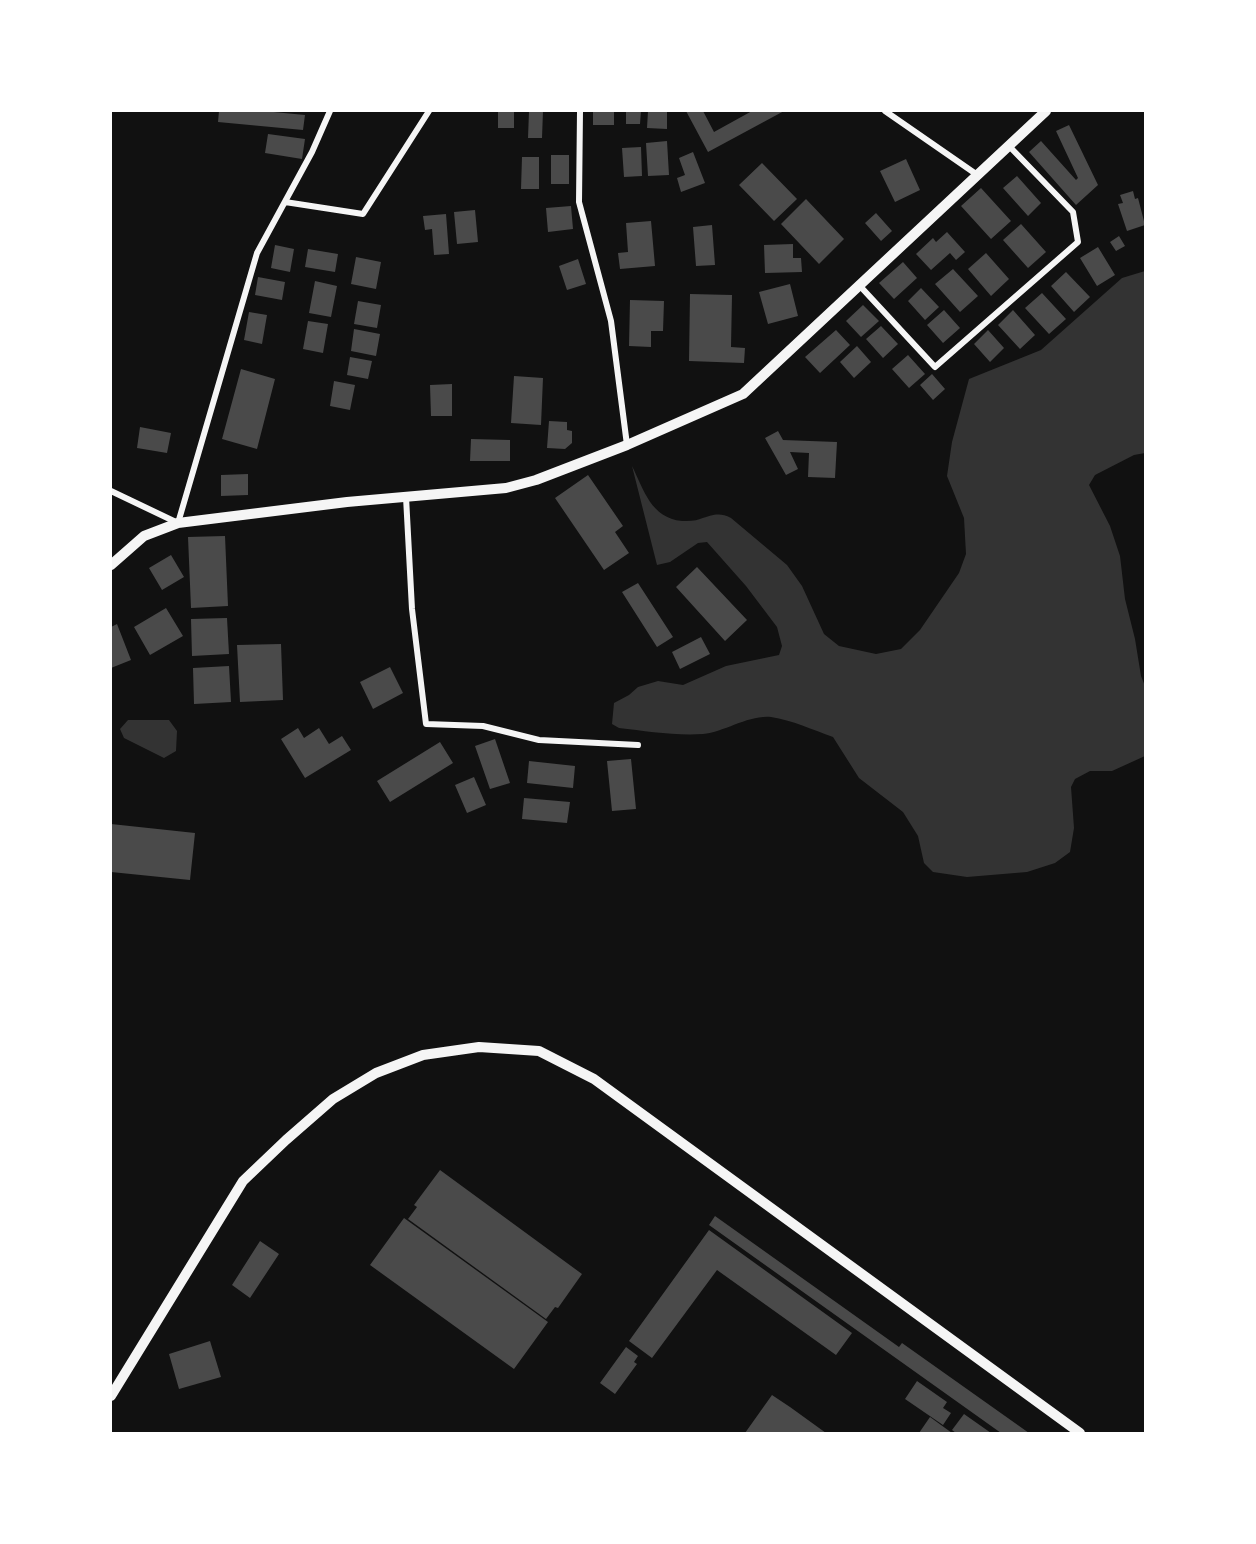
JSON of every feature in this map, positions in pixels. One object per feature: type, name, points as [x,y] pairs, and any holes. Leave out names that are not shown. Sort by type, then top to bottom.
[{"type":"street","points":[[178,523],[257,253],[312,152],[330,111]]},
{"type":"street","points":[[285,202],[363,214],[429,111]]},
{"type":"street","points":[[580,111],[579,202],[611,321],[627,445]]},
{"type":"street","points":[[885,111],[976,174]]},
{"type":"street","points":[[111,565],[144,536],[178,523],[324,504],[506,488],[536,480],[627,445],[742,394],[1046,111]]},
{"type":"street","points":[[860,285],[935,367],[1078,242],[1073,212],[1008,145]]},
{"type":"street","points":[[111,491],[178,523]]},
{"type":"street","points":[[406,496],[412,609],[426,724],[483,726],[539,740],[638,745]]},
{"type":"street","points":[[111,1395],[243,1181],[286,1140],[333,1099],[376,1072],[423,1055],[479,1047],[539,1051],[594,1079],[1080,1433]]},
{"type":"shaded area","points":[[1145,271],[1145,453],[1134,455],[1095,475],[1089,485],[1110,526],[1120,556],[1125,599],[1145,686],[1145,756],[1112,771],[1090,771],[1075,779],[1071,787],[1074,828],[1070,852],[1055,863],[1027,872],[967,877],[933,872],[924,863],[918,836],[903,812],[859,778],[833,737],[771,717],[745,721],[703,734],[650,732],[619,728],[612,724],[614,703],[638,687],[658,681],[683,685],[726,666],[779,655],[782,646],[777,627],[746,586],[707,542],[698,543],[670,562],[657,565],[632,466],[650,501],[663,515],[682,521],[716,515],[727,516],[787,565],[802,586],[824,634],[839,646],[876,654],[901,649],[920,630],[959,573],[966,554],[964,518],[947,476],[952,442],[969,379],[1041,350],[1122,278]]},
{"type":"shaded area","points":[[128,720],[169,720],[177,731],[176,751],[164,758],[124,738],[120,729]]},
{"type":"building","points":[[219,111],[263,111],[305,115],[303,130],[218,122]]},
{"type":"building","points":[[498,111],[514,111],[514,128],[498,128]]},
{"type":"building","points":[[529,111],[543,111],[542,138],[528,138]]},
{"type":"building","points":[[593,111],[614,111],[614,125],[593,125]]},
{"type":"building","points":[[626,111],[641,111],[640,124],[626,124]]},
{"type":"building","points":[[648,111],[667,111],[667,129],[647,128]]},
{"type":"building","points":[[686,111],[703,111],[714,132],[752,111],[784,111],[708,152]]},
{"type":"building","points":[[1069,125],[1098,185],[1076,205],[1029,152],[1041,141],[1076,180],[1078,178],[1056,131]]},
{"type":"building","points":[[268,134],[305,139],[302,159],[265,153]]},
{"type":"building","points":[[667,141],[669,175],[648,176],[646,143]]},
{"type":"building","points":[[641,147],[642,176],[624,177],[622,148]]},
{"type":"building","points":[[693,152],[705,183],[681,192],[677,178],[685,175],[679,158]]},
{"type":"building","points":[[551,155],[569,155],[569,184],[551,184]]},
{"type":"building","points":[[522,157],[539,157],[539,189],[521,189]]},
{"type":"building","points":[[906,159],[920,190],[895,202],[880,171]]},
{"type":"building","points":[[762,163],[797,199],[774,221],[739,185]]},
{"type":"building","points":[[1017,176],[1041,203],[1028,216],[1003,188]]},
{"type":"building","points":[[981,188],[1011,221],[991,239],[961,206]]},
{"type":"building","points":[[1133,191],[1135,199],[1138,198],[1145,225],[1127,231],[1118,204],[1123,203],[1120,195]]},
{"type":"building","points":[[806,199],[844,239],[819,264],[781,224]]},
{"type":"building","points":[[571,206],[573,229],[548,232],[546,208]]},
{"type":"building","points":[[475,210],[478,242],[457,244],[454,212]]},
{"type":"building","points":[[876,213],[892,231],[881,241],[865,223]]},
{"type":"building","points":[[446,214],[449,254],[434,255],[432,229],[425,230],[423,216]]},
{"type":"building","points":[[651,221],[655,266],[620,269],[618,253],[628,252],[626,223]]},
{"type":"building","points":[[1021,224],[1046,252],[1028,268],[1003,240]]},
{"type":"building","points":[[712,225],[715,265],[696,266],[693,227]]},
{"type":"building","points":[[947,232],[965,252],[956,260],[950,253],[931,270],[916,254],[933,238],[936,242]]},
{"type":"building","points":[[1119,236],[1125,246],[1116,251],[1110,242]]},
{"type":"building","points":[[793,244],[793,258],[801,258],[802,272],[765,273],[764,245]]},
{"type":"building","points":[[275,245],[294,249],[290,272],[271,268]]},
{"type":"building","points":[[1098,247],[1115,275],[1097,286],[1080,258]]},
{"type":"building","points":[[308,249],[338,254],[335,272],[305,267]]},
{"type":"building","points":[[986,253],[1009,279],[991,296],[968,269]]},
{"type":"building","points":[[356,257],[381,262],[376,289],[351,284]]},
{"type":"building","points":[[578,259],[586,284],[567,290],[559,266]]},
{"type":"building","points":[[903,262],[917,278],[894,299],[879,283]]},
{"type":"building","points":[[953,269],[978,296],[960,312],[935,284]]},
{"type":"building","points":[[1066,272],[1090,297],[1074,312],[1051,286]]},
{"type":"building","points":[[258,277],[285,282],[282,300],[255,295]]},
{"type":"building","points":[[315,281],[337,286],[331,317],[309,313]]},
{"type":"building","points":[[790,284],[798,316],[768,324],[759,292]]},
{"type":"building","points":[[921,288],[939,307],[925,320],[908,301]]},
{"type":"building","points":[[1042,293],[1066,319],[1049,334],[1025,308]]},
{"type":"building","points":[[690,294],[732,295],[731,347],[745,348],[744,363],[689,361]]},
{"type":"building","points":[[630,300],[664,301],[663,331],[651,331],[651,347],[629,346]]},
{"type":"building","points":[[358,301],[381,305],[377,328],[354,324]]},
{"type":"building","points":[[863,305],[879,321],[861,337],[846,321]]},
{"type":"building","points":[[944,310],[960,328],[943,343],[927,325]]},
{"type":"building","points":[[1013,310],[1035,335],[1020,349],[998,325]]},
{"type":"building","points":[[249,312],[267,315],[262,344],[244,340]]},
{"type":"building","points":[[308,321],[328,324],[323,353],[303,349]]},
{"type":"building","points":[[881,326],[898,344],[883,358],[866,339]]},
{"type":"building","points":[[354,329],[380,334],[376,356],[351,351]]},
{"type":"building","points":[[836,330],[850,345],[820,373],[805,357]]},
{"type":"building","points":[[988,330],[1004,348],[990,362],[974,344]]},
{"type":"building","points":[[857,346],[871,362],[854,378],[840,362]]},
{"type":"building","points":[[908,355],[925,374],[909,388],[892,369]]},
{"type":"building","points":[[350,357],[372,361],[368,379],[347,375]]},
{"type":"building","points":[[241,369],[275,379],[257,449],[222,439]]},
{"type":"building","points":[[932,374],[945,389],[933,400],[920,385]]},
{"type":"building","points":[[514,376],[543,378],[541,425],[511,423]]},
{"type":"building","points":[[334,381],[355,385],[350,410],[330,406]]},
{"type":"building","points":[[452,384],[452,416],[431,416],[430,385]]},
{"type":"building","points":[[549,421],[567,422],[567,430],[572,431],[572,443],[565,449],[547,448]]},
{"type":"building","points":[[140,427],[171,433],[167,453],[137,448]]},
{"type":"building","points":[[778,431],[783,440],[837,442],[835,478],[808,477],[809,453],[790,452],[798,469],[786,475],[765,438]]},
{"type":"building","points":[[471,439],[510,440],[510,461],[470,461]]},
{"type":"building","points":[[248,474],[248,495],[221,496],[221,475]]},
{"type":"building","points":[[588,475],[623,526],[615,532],[629,553],[604,570],[555,498]]},
{"type":"building","points":[[225,536],[228,606],[191,608],[188,537]]},
{"type":"building","points":[[171,555],[184,577],[162,590],[149,568]]},
{"type":"building","points":[[697,567],[747,620],[725,641],[676,587]]},
{"type":"building","points":[[638,583],[673,637],[657,647],[622,592]]},
{"type":"building","points":[[166,608],[183,636],[150,655],[134,627]]},
{"type":"building","points":[[227,618],[229,654],[192,656],[191,619]]},
{"type":"building","points":[[117,624],[131,660],[111,668],[111,627]]},
{"type":"building","points":[[701,637],[710,654],[680,669],[672,652]]},
{"type":"building","points":[[281,644],[283,700],[240,702],[237,645]]},
{"type":"building","points":[[229,666],[231,702],[194,704],[193,668]]},
{"type":"building","points":[[390,667],[403,693],[373,709],[360,682]]},
{"type":"building","points":[[298,728],[304,738],[319,728],[329,744],[342,736],[351,750],[305,778],[281,739]]},
{"type":"building","points":[[495,739],[510,783],[490,789],[475,746]]},
{"type":"building","points":[[440,742],[453,763],[390,802],[377,781]]},
{"type":"building","points":[[631,759],[636,809],[612,811],[607,761]]},
{"type":"building","points":[[529,761],[575,766],[573,788],[527,783]]},
{"type":"building","points":[[474,777],[486,805],[467,813],[455,785]]},
{"type":"building","points":[[524,798],[570,802],[567,823],[522,819]]},
{"type":"building","points":[[111,824],[195,833],[190,880],[111,872]]},
{"type":"building","points":[[440,1170],[582,1274],[558,1308],[555,1307],[546,1319],[408,1219],[417,1207],[414,1205]]},
{"type":"building","points":[[715,1216],[899,1347],[902,1343],[1029,1433],[1001,1433],[709,1225]]},
{"type":"building","points":[[404,1218],[548,1322],[514,1369],[370,1265]]},
{"type":"building","points":[[709,1230],[852,1333],[836,1355],[717,1270],[652,1358],[629,1341]]},
{"type":"building","points":[[260,1241],[279,1254],[250,1298],[232,1285]]},
{"type":"building","points":[[210,1341],[221,1377],[179,1389],[169,1354]]},
{"type":"building","points":[[626,1347],[638,1356],[634,1362],[637,1364],[615,1394],[600,1383]]},
{"type":"building","points":[[917,1381],[947,1402],[943,1408],[951,1413],[943,1425],[905,1399]]},
{"type":"building","points":[[772,1395],[790,1407],[826,1433],[745,1433]]},
{"type":"building","points":[[964,1414],[991,1433],[956,1433],[952,1430]]},
{"type":"building","points":[[930,1417],[952,1433],[919,1433]]}]
